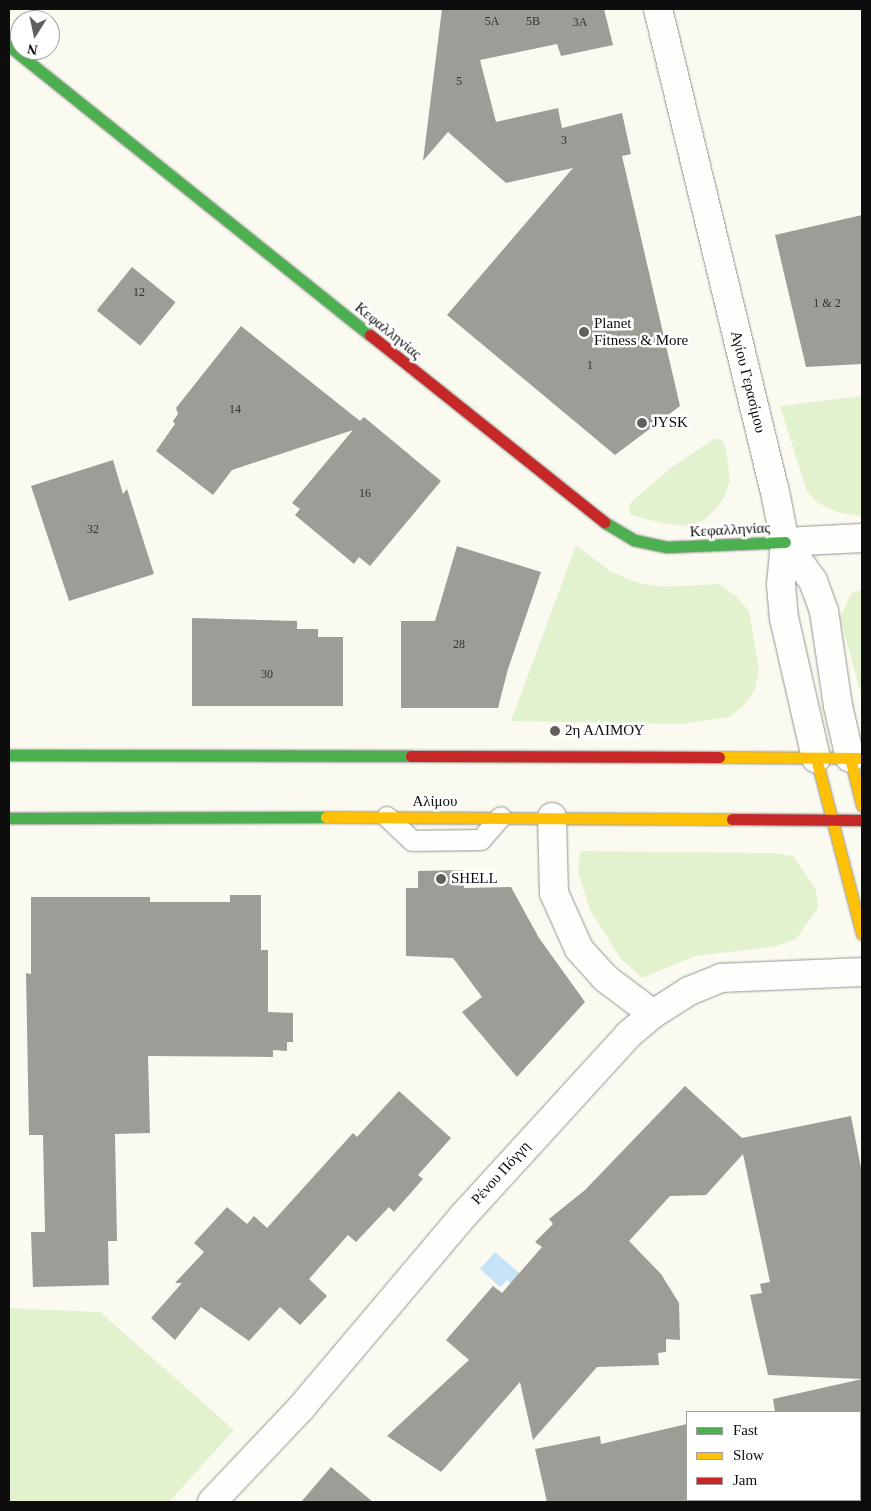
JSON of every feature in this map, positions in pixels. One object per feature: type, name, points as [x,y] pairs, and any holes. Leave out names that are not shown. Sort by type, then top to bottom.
[{"type":"main road","name":"Κεφαλληνίας","points":[[9,46],[604,522],[634,540],[667,547],[785,542]]},
{"type":"main road","points":[[9,755],[856,758],[862,806]]},
{"type":"main road","points":[[816,758],[862,934]]},
{"type":"main road","points":[[9,818],[387,817]]},
{"type":"main road","points":[[501,817],[862,820]]},
{"type":"street","name":"Αγίου Γερασίμου","points":[[658,9],[785,542],[781,585],[784,618],[816,758]]},
{"type":"street","points":[[785,542],[862,538]]},
{"type":"street","points":[[785,542],[813,581],[824,611],[838,706],[856,758]]},
{"type":"street","points":[[552,816],[554,893],[579,950],[605,978],[653,1014]]},
{"type":"street","name":"Ρένου Πόγγη","points":[[212,1502],[300,1409],[462,1216],[628,1035],[653,1014],[690,991],[721,978],[862,972]]},
{"type":"lane","points":[[387,817],[413,841],[481,840],[501,817]]},
{"type":"green space","points":[[862,396],[862,516],[840,513],[818,503],[807,492],[780,406]]},
{"type":"green space","points":[[714,439],[721,439],[726,449],[730,480],[725,496],[716,509],[704,520],[688,526],[665,524],[631,515],[628,510],[631,502],[672,467]]},
{"type":"green space","points":[[576,545],[610,571],[635,582],[662,587],[719,584],[735,595],[749,611],[759,670],[755,690],[744,705],[730,717],[682,724],[511,721]]},
{"type":"green space","points":[[862,590],[862,697],[840,617],[852,593]]},
{"type":"green space","points":[[580,851],[772,853],[793,856],[816,889],[818,908],[796,939],[773,947],[695,956],[642,978],[621,959],[590,910],[578,873]]},
{"type":"green space","points":[[9,1308],[100,1312],[234,1430],[169,1502],[9,1502]]},
{"type":"water","points":[[495,1252],[539,1290],[530,1300],[507,1280],[500,1287],[480,1269]]},
{"type":"building","points":[[442,9],[604,9],[613,45],[561,56],[557,44],[480,60],[496,122],[558,108],[562,128],[622,113],[631,154],[622,156],[680,406],[615,455],[447,315],[573,168],[506,183],[448,132],[423,161]]},
{"type":"building","points":[[862,215],[862,364],[806,367],[775,235]]},
{"type":"building","points":[[132,267],[176,302],[140,346],[97,311]]},
{"type":"building","points":[[241,326],[360,421],[364,417],[441,481],[370,566],[359,557],[354,564],[295,515],[300,509],[292,503],[353,430],[232,470],[213,495],[156,451],[175,424],[173,421],[178,414],[176,408]]},
{"type":"building","points":[[113,460],[123,494],[127,489],[154,574],[69,601],[31,486]]},
{"type":"building","points":[[457,546],[541,572],[508,669],[498,708],[401,708],[401,621],[435,621]]},
{"type":"building","points":[[192,618],[297,621],[297,629],[318,629],[318,637],[343,637],[343,706],[192,706]]},
{"type":"building","points":[[463,870],[464,888],[511,887],[539,938],[585,1002],[517,1077],[462,1012],[482,997],[453,958],[406,956],[406,888],[418,888],[418,871]]},
{"type":"building","points":[[230,895],[261,895],[261,950],[268,950],[268,1012],[293,1013],[293,1042],[287,1042],[287,1051],[273,1050],[273,1057],[148,1056],[150,1133],[115,1134],[117,1241],[108,1241],[109,1285],[33,1287],[31,1232],[45,1232],[43,1135],[29,1135],[26,973],[31,974],[31,897],[150,897],[150,902],[230,902]]},
{"type":"building","points":[[685,1086],[742,1138],[851,1116],[862,1173],[862,1379],[768,1375],[750,1295],[762,1293],[760,1284],[770,1282],[743,1154],[706,1195],[670,1196],[629,1241],[661,1274],[679,1303],[680,1340],[666,1339],[666,1352],[658,1353],[659,1365],[597,1367],[533,1440],[520,1382],[441,1472],[387,1436],[469,1360],[446,1340],[493,1286],[502,1293],[542,1247],[535,1242],[553,1224],[549,1219],[585,1190]]},
{"type":"building","points":[[399,1091],[451,1138],[418,1175],[423,1179],[394,1212],[389,1207],[356,1242],[348,1235],[309,1279],[327,1296],[300,1325],[280,1307],[249,1341],[201,1307],[175,1340],[151,1318],[182,1283],[175,1283],[204,1252],[194,1243],[227,1207],[247,1224],[254,1216],[267,1228],[353,1133],[357,1137]]},
{"type":"building","points":[[862,1379],[862,1412],[775,1411],[773,1399]]},
{"type":"building","points":[[686,1424],[687,1502],[547,1502],[535,1449],[600,1436],[601,1444]]},
{"type":"building","points":[[331,1467],[373,1502],[301,1502]]},
{"type":"traffic: fast","points":[[9,46],[370,335]]},
{"type":"traffic: fast","points":[[604,522],[634,540],[667,547],[785,542]]},
{"type":"traffic: fast","points":[[9,755],[411,756]]},
{"type":"traffic: fast","points":[[9,818],[326,817]]},
{"type":"traffic: slow","points":[[719,757],[862,758]]},
{"type":"traffic: slow","points":[[816,758],[862,934]]},
{"type":"traffic: slow","points":[[850,758],[862,806]]},
{"type":"traffic: slow","points":[[326,817],[732,819]]},
{"type":"traffic: jam","points":[[370,335],[604,522]]},
{"type":"traffic: jam","points":[[411,756],[719,757]]},
{"type":"traffic: jam","points":[[732,819],[862,820]]},
{"type":"place","name":"Planet Fitness & More","points":[[584,332]]},
{"type":"place","name":"JYSK","points":[[642,423]]},
{"type":"place","name":"2η ΑΛΙΜΟΥ","points":[[555,731]]},
{"type":"place","name":"SHELL","points":[[441,879]]}]
